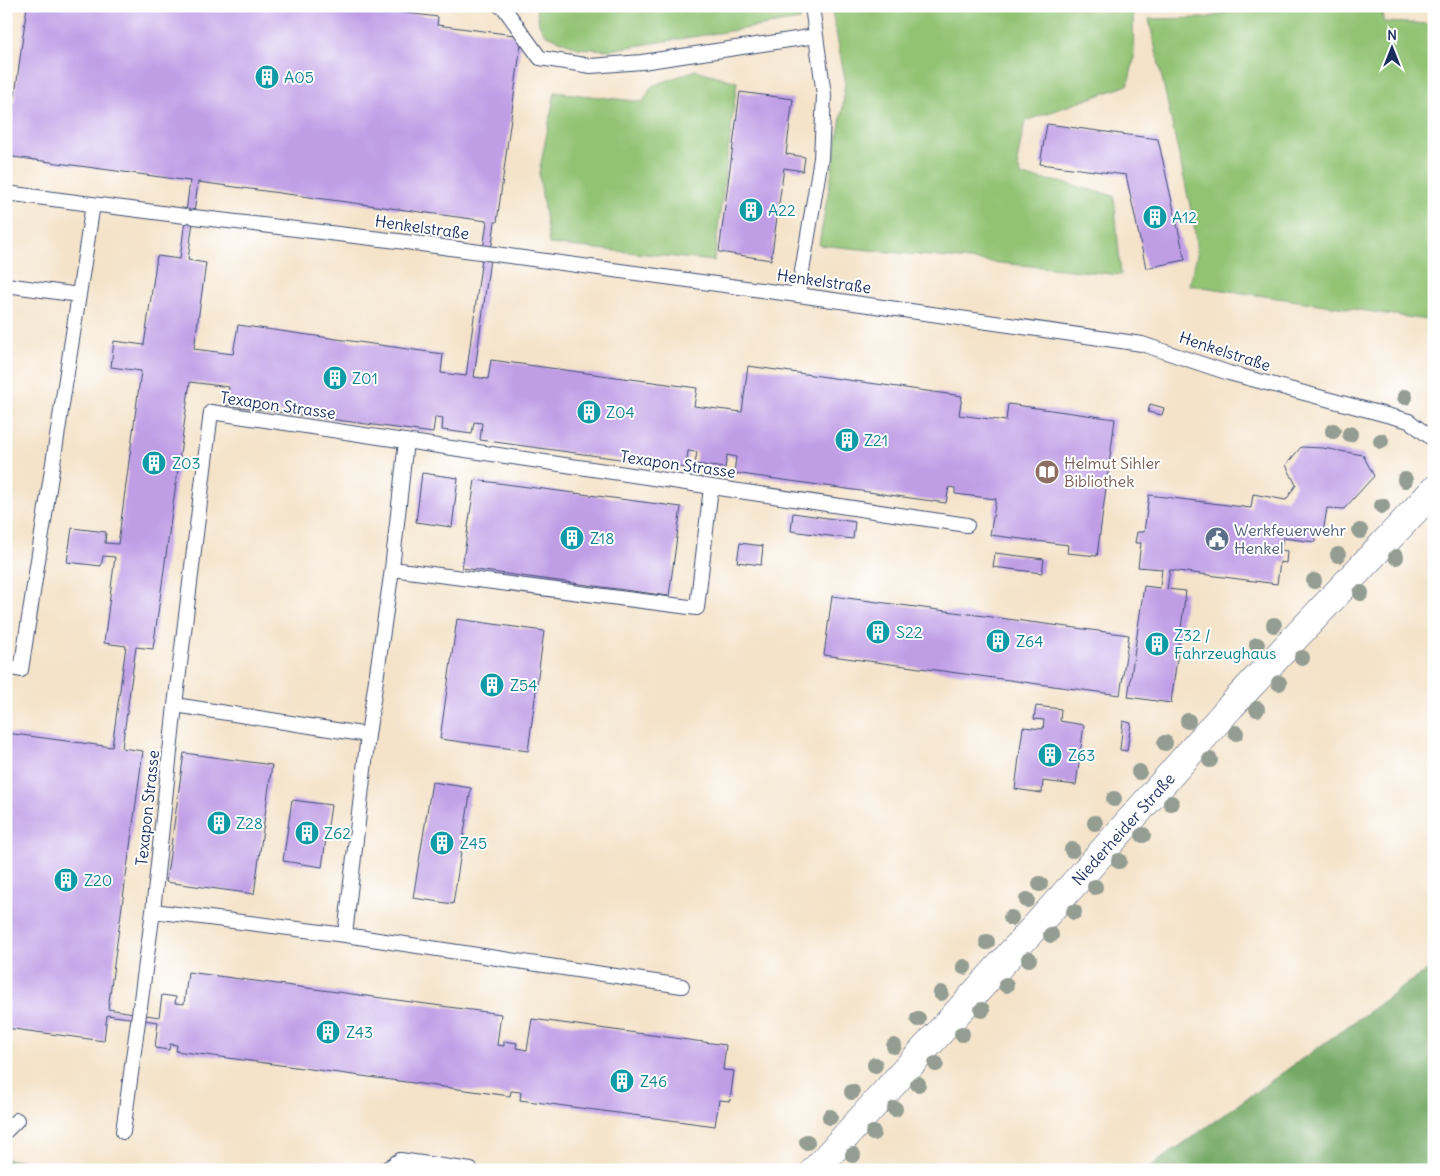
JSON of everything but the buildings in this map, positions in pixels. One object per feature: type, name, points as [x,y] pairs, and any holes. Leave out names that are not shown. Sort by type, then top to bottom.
[{"type":"street","name":"Niederheider Straße","points":[[816,1170],[1081,876],[1231,706],[1434,490]]},
{"type":"lane","points":[[500,6],[504,8],[540,58],[591,66],[642,62],[816,36]]},
{"type":"lane","points":[[798,295],[821,158],[824,95],[812,6]]},
{"type":"lane","name":"Henkelstraße","points":[[6,193],[406,242],[1142,344],[1229,373],[1409,421],[1434,440]]},
{"type":"lane","points":[[6,667],[21,670],[93,204]]},
{"type":"lane","points":[[6,285],[79,296]]},
{"type":"lane","name":"Texapon Strasse","points":[[124,1132],[153,911],[175,705],[211,412],[967,525]]},
{"type":"lane","points":[[345,935],[368,735],[392,569],[406,441]]},
{"type":"lane","points":[[392,569],[697,608],[711,487]]},
{"type":"lane","points":[[175,705],[368,735]]},
{"type":"lane","points":[[153,911],[345,935],[682,986]]},
{"type":"lane","points":[[6,1131],[17,1120]]},
{"type":"lane","points":[[385,1170],[400,1160],[471,1170]]},
{"type":"green space","points":[[536,6],[800,6],[800,20],[609,50],[578,48],[545,34],[539,24]]},
{"type":"green space","points":[[831,6],[1125,6],[1133,12],[1134,59],[1128,85],[1025,121],[1017,162],[1021,176],[1060,182],[1114,196],[1121,275],[819,245],[843,106],[845,79]]},
{"type":"green space","points":[[1255,6],[1382,6],[1383,22],[1434,24],[1434,321],[1189,285],[1197,255],[1194,224],[1149,19],[1205,18]]},
{"type":"green space","points":[[696,70],[737,82],[714,261],[549,244],[539,173],[555,92],[643,102],[652,86]]},
{"type":"green space","points":[[1434,965],[1434,1170],[1148,1170],[1157,1162]]},
{"type":"green space","points":[[6,1159],[88,1170],[6,1170]]},
{"type":"place","name":"A05","points":[[267,77]]},
{"type":"place","name":"A22","points":[[751,210]]},
{"type":"place","name":"A12","points":[[1155,217]]},
{"type":"place","name":"Z01","points":[[335,378]]},
{"type":"place","name":"Z04","points":[[589,412]]},
{"type":"place","name":"Z21","points":[[847,440]]},
{"type":"place","name":"Z03","points":[[154,463]]},
{"type":"place","name":"Helmut Sihler Bibliothek","points":[[1047,472]]},
{"type":"place","name":"Z18","points":[[572,538]]},
{"type":"place","name":"Werkfeuerwehr Henkel","points":[[1217,539]]},
{"type":"place","name":"S22","points":[[878,632]]},
{"type":"place","name":"Z64","points":[[998,641]]},
{"type":"place","name":"Z32 / Fahrzeughaus","points":[[1157,644]]},
{"type":"place","name":"Z54","points":[[492,685]]},
{"type":"place","name":"Z63","points":[[1050,755]]},
{"type":"place","name":"Z28","points":[[219,823]]},
{"type":"place","name":"Z62","points":[[307,833]]},
{"type":"place","name":"Z45","points":[[442,843]]},
{"type":"place","name":"Z20","points":[[66,880]]},
{"type":"place","name":"Z43","points":[[328,1032]]},
{"type":"place","name":"Z46","points":[[622,1081]]}]
